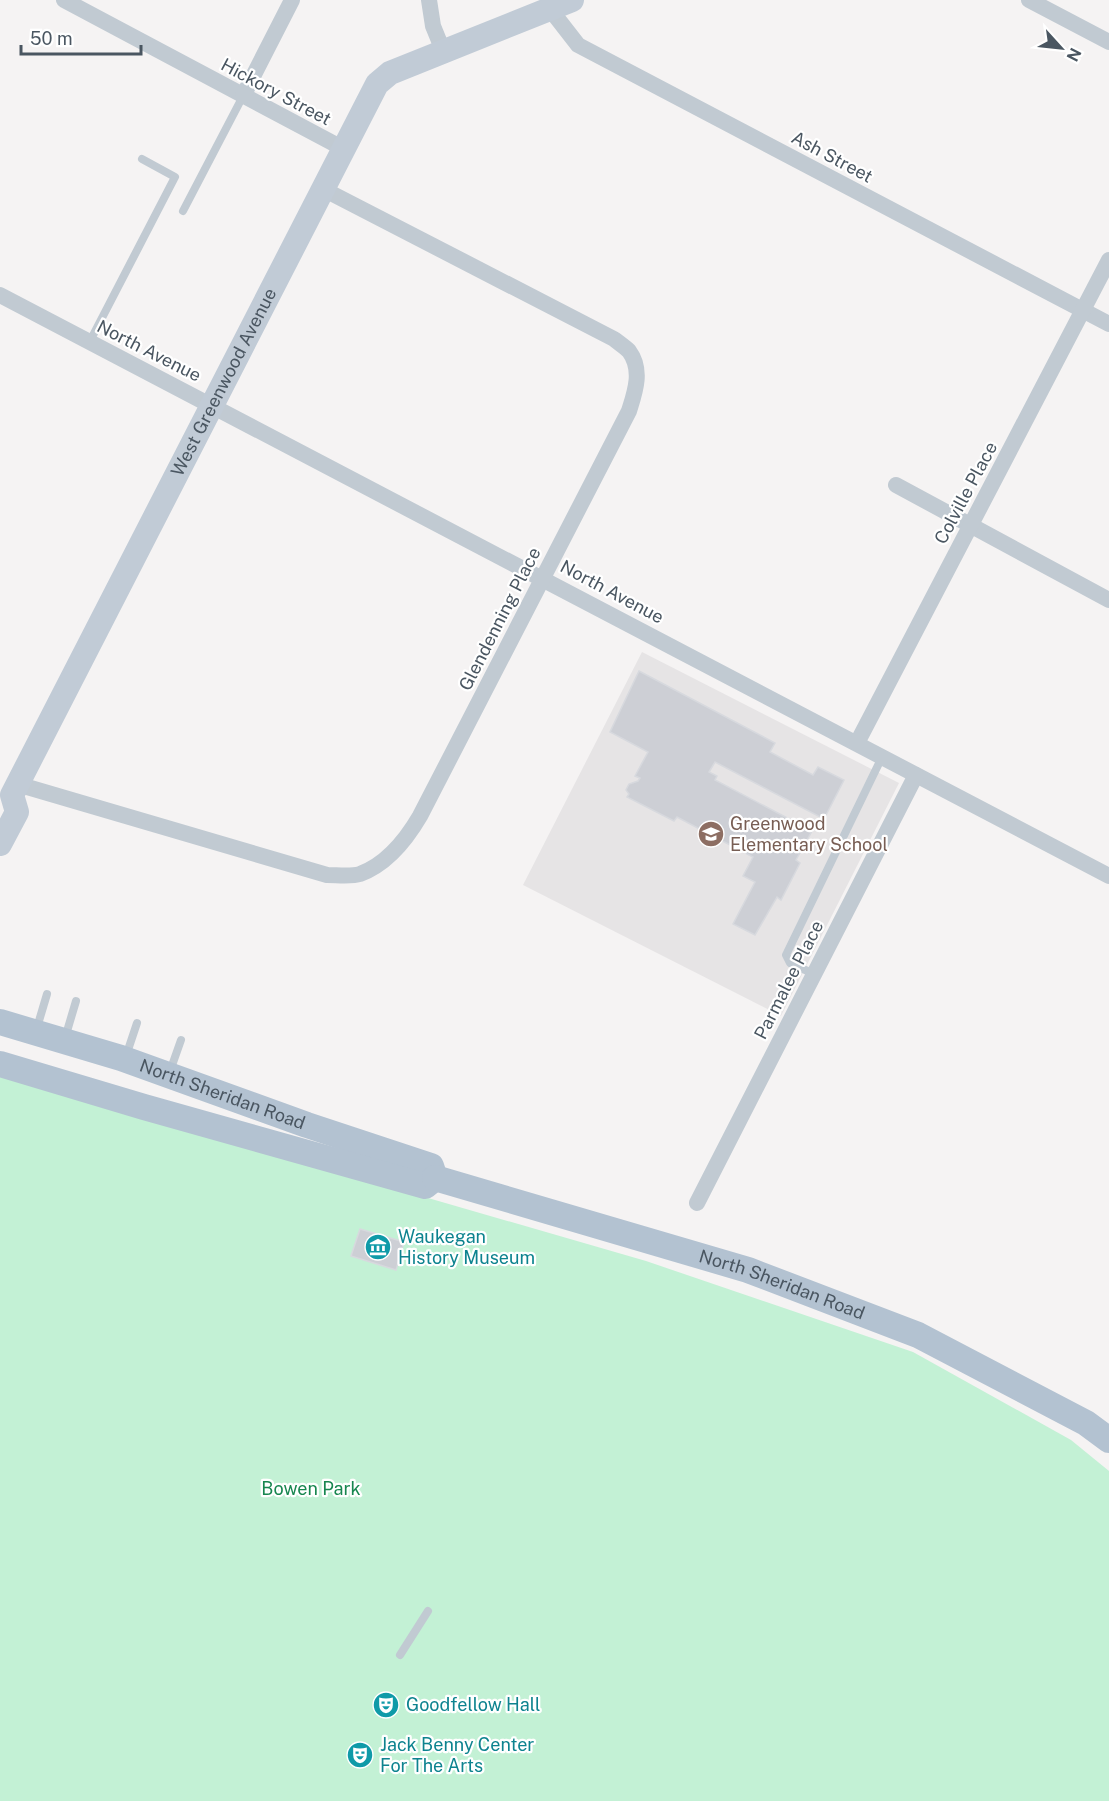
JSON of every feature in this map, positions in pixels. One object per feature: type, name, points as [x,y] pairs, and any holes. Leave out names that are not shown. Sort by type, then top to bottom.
[{"type":"main road","name":"North Sheridan Road","points":[[0,1022],[125,1060],[307,1125],[431,1166],[435,1178]]},
{"type":"main road","name":"North Sheridan Road","points":[[0,1064],[425,1186],[435,1178]]},
{"type":"main road","name":"North Sheridan Road","points":[[435,1178],[748,1270],[918,1335],[1086,1423],[1109,1440]]},
{"type":"street","name":"Hickory Street","points":[[64,0],[344,149]]},
{"type":"street","points":[[243,96],[292,0]]},
{"type":"street","points":[[429,0],[433,26],[444,53]]},
{"type":"street","points":[[1029,0],[1109,42]]},
{"type":"street","name":"West Greenwood Avenue","points":[[0,844],[17,812],[10,793],[377,84],[390,73],[561,4]]},
{"type":"street","name":"Ash Street","points":[[561,4],[578,45],[1109,324]]},
{"type":"street","name":"Glendenning Place","points":[[10,793],[327,875],[359,875],[379,863],[404,843],[420,816],[629,411],[637,382],[636,370],[629,351],[614,339],[323,189]]},
{"type":"street","name":"Colville Place","points":[[857,743],[1109,260]]},
{"type":"street","name":"North Avenue","points":[[0,295],[1109,876]]},
{"type":"street","points":[[896,485],[1109,600]]},
{"type":"street","name":"Parmalee Place","points":[[697,1203],[916,775]]},
{"type":"lane","points":[[183,211],[243,96]]},
{"type":"lane","points":[[90,343],[175,177],[142,159]]},
{"type":"lane","points":[[814,974],[790,963],[786,955],[882,757]]},
{"type":"lane","points":[[35,1033],[47,994]]},
{"type":"lane","points":[[64,1041],[76,1001]]},
{"type":"lane","points":[[125,1060],[137,1023]]},
{"type":"lane","points":[[169,1075],[181,1040]]},
{"type":"lane","points":[[400,1655],[428,1611]]},
{"type":"shaded area","name":"Greenwood Elementary School","points":[[642,652],[899,783],[781,1016],[523,885]]},
{"type":"green space","name":"Bowen Park","points":[[0,1074],[646,1261],[913,1352],[1071,1440],[1109,1471],[1109,1801],[0,1801]]},
{"type":"building","points":[[639,671],[775,743],[770,752],[813,775],[818,767],[844,780],[824,819],[715,762],[709,772],[717,776],[715,780],[812,831],[796,860],[800,863],[781,900],[777,897],[755,935],[733,924],[755,882],[743,876],[753,857],[677,817],[674,821],[627,797],[629,794],[626,790],[629,784],[640,778],[635,776],[648,752],[610,732]]},
{"type":"building","name":"Waukegan History Museum","points":[[360,1229],[404,1242],[396,1270],[351,1256]]},
{"type":"place","name":"Greenwood Elementary School","points":[[711,834]]},
{"type":"place","name":"Waukegan History Museum","points":[[378,1247]]},
{"type":"place","name":"Goodfellow Hall","points":[[386,1705]]},
{"type":"place","name":"Jack Benny Center For The Arts","points":[[360,1755]]}]
